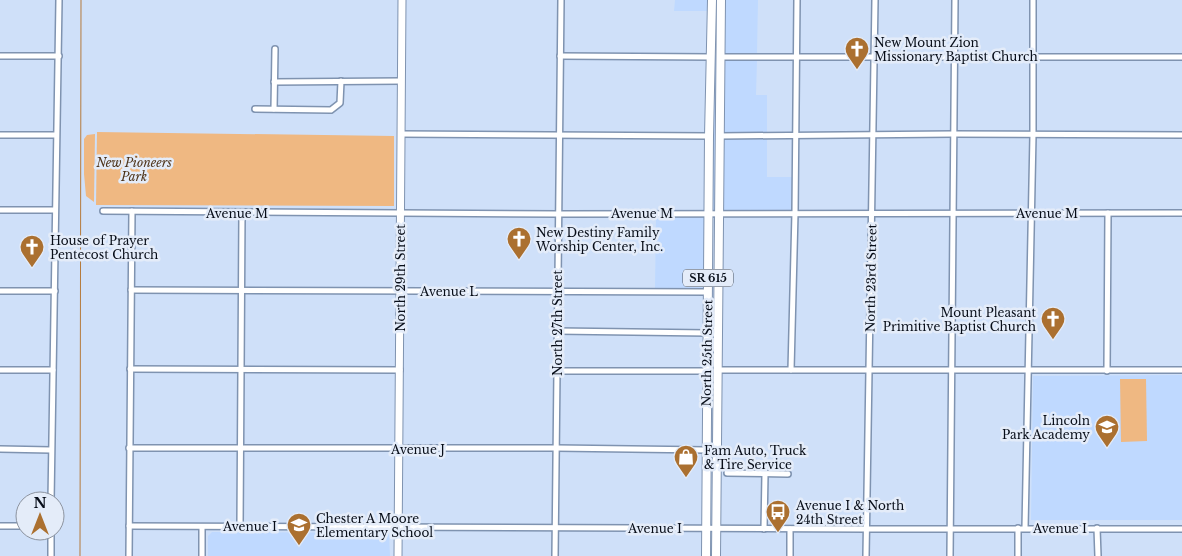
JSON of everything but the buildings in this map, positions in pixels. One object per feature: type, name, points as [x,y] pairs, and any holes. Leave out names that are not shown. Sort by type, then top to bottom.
[{"type":"main road","points":[[714,0],[716,53],[720,57]]},
{"type":"main road","name":"North 25th Street","points":[[706,556],[709,136],[714,0]]},
{"type":"main road","name":"North 25th Street","points":[[716,556],[721,0]]},
{"type":"main road","points":[[708,304],[712,312],[711,360],[717,370]]},
{"type":"street","points":[[51,491],[59,0]]},
{"type":"street","name":"North 29th Street","points":[[398,556],[402,0]]},
{"type":"street","name":"North 27th Street","points":[[555,556],[558,135],[561,0]]},
{"type":"street","points":[[791,370],[797,0]]},
{"type":"street","name":"North 23rd Street","points":[[866,556],[875,0]]},
{"type":"street","points":[[950,556],[955,0]]},
{"type":"street","points":[[1025,528],[1033,135],[1033,0]]},
{"type":"street","points":[[274,109],[275,49]]},
{"type":"street","points":[[0,56],[58,56]]},
{"type":"street","points":[[560,56],[711,57]]},
{"type":"street","points":[[720,57],[1182,57]]},
{"type":"street","points":[[255,109],[331,110],[340,102],[341,81]]},
{"type":"street","points":[[274,82],[402,81]]},
{"type":"street","points":[[401,134],[709,136]]},
{"type":"street","points":[[0,135],[56,135]]},
{"type":"street","points":[[719,136],[1182,135]]},
{"type":"street","points":[[0,210],[55,210]]},
{"type":"street","name":"Avenue M","points":[[103,211],[558,214],[1182,213]]},
{"type":"street","points":[[129,556],[132,212]]},
{"type":"street","points":[[240,526],[242,213]]},
{"type":"street","points":[[1107,371],[1108,213]]},
{"type":"street","name":"Avenue L","points":[[131,290],[708,292]]},
{"type":"street","points":[[0,291],[55,291]]},
{"type":"street","points":[[557,331],[708,333]]},
{"type":"street","points":[[130,369],[400,370]]},
{"type":"street","points":[[0,370],[53,370]]},
{"type":"street","points":[[717,370],[1182,370]]},
{"type":"street","points":[[557,371],[707,371]]},
{"type":"street","name":"Avenue J","points":[[129,448],[706,450]]},
{"type":"street","points":[[0,449],[51,450]]},
{"type":"street","points":[[727,474],[788,474]]},
{"type":"street","points":[[764,528],[766,474]]},
{"type":"street","points":[[0,526],[15,526]]},
{"type":"street","name":"Avenue I","points":[[129,526],[866,529],[1182,528]]},
{"type":"street","points":[[202,527],[202,556]]},
{"type":"street","points":[[790,528],[790,556]]},
{"type":"street","points":[[1018,528],[1018,556]]},
{"type":"street","points":[[1097,528],[1098,556]]},
{"type":"street","points":[[51,541],[51,556]]},
{"type":"shaded area","points":[[675,0],[709,0],[709,11],[674,11]]},
{"type":"shaded area","points":[[724,0],[758,0],[757,54],[723,54]]},
{"type":"shaded area","points":[[714,55],[717,58],[716,210],[711,210]]},
{"type":"shaded area","points":[[723,60],[757,60],[756,95],[767,95],[767,133],[722,133]]},
{"type":"shaded area","points":[[722,139],[767,139],[767,177],[792,177],[792,210],[721,210]]},
{"type":"shaded area","points":[[656,216],[706,216],[705,289],[655,289]]},
{"type":"shaded area","name":"Lincoln Park Academy","points":[[1182,375],[1182,520],[1031,520],[1033,376]]},
{"type":"shaded area","name":"Chester A Moore Elementary School","points":[[212,532],[389,533],[390,556],[208,556],[208,536]]},
{"type":"green space","name":"New Pioneers Park","points":[[97,132],[394,136],[394,206],[96,205]]},
{"type":"green space","points":[[95,134],[94,202],[86,196],[84,139],[87,135]]},
{"type":"green space","points":[[1120,379],[1146,379],[1147,441],[1121,442]]},
{"type":"waterway","points":[[80,556],[81,0]]},
{"type":"place","name":"New Mount Zion Missionary Baptist Church","points":[[857,70]]},
{"type":"place","name":"New Destiny Family Worship Center, Inc.","points":[[519,260]]},
{"type":"place","name":"House of Prayer Pentecost Church","points":[[32,268]]},
{"type":"place","name":"Mount Pleasant Primitive Baptist Church","points":[[1053,340]]},
{"type":"place","name":"Lincoln Park Academy","points":[[1107,448]]},
{"type":"place","name":"Fam Auto, Truck & Tire Service","points":[[686,478]]},
{"type":"place","name":"Avenue I & North 24th Street","points":[[778,533]]},
{"type":"place","name":"Chester A Moore Elementary School","points":[[299,546]]}]
